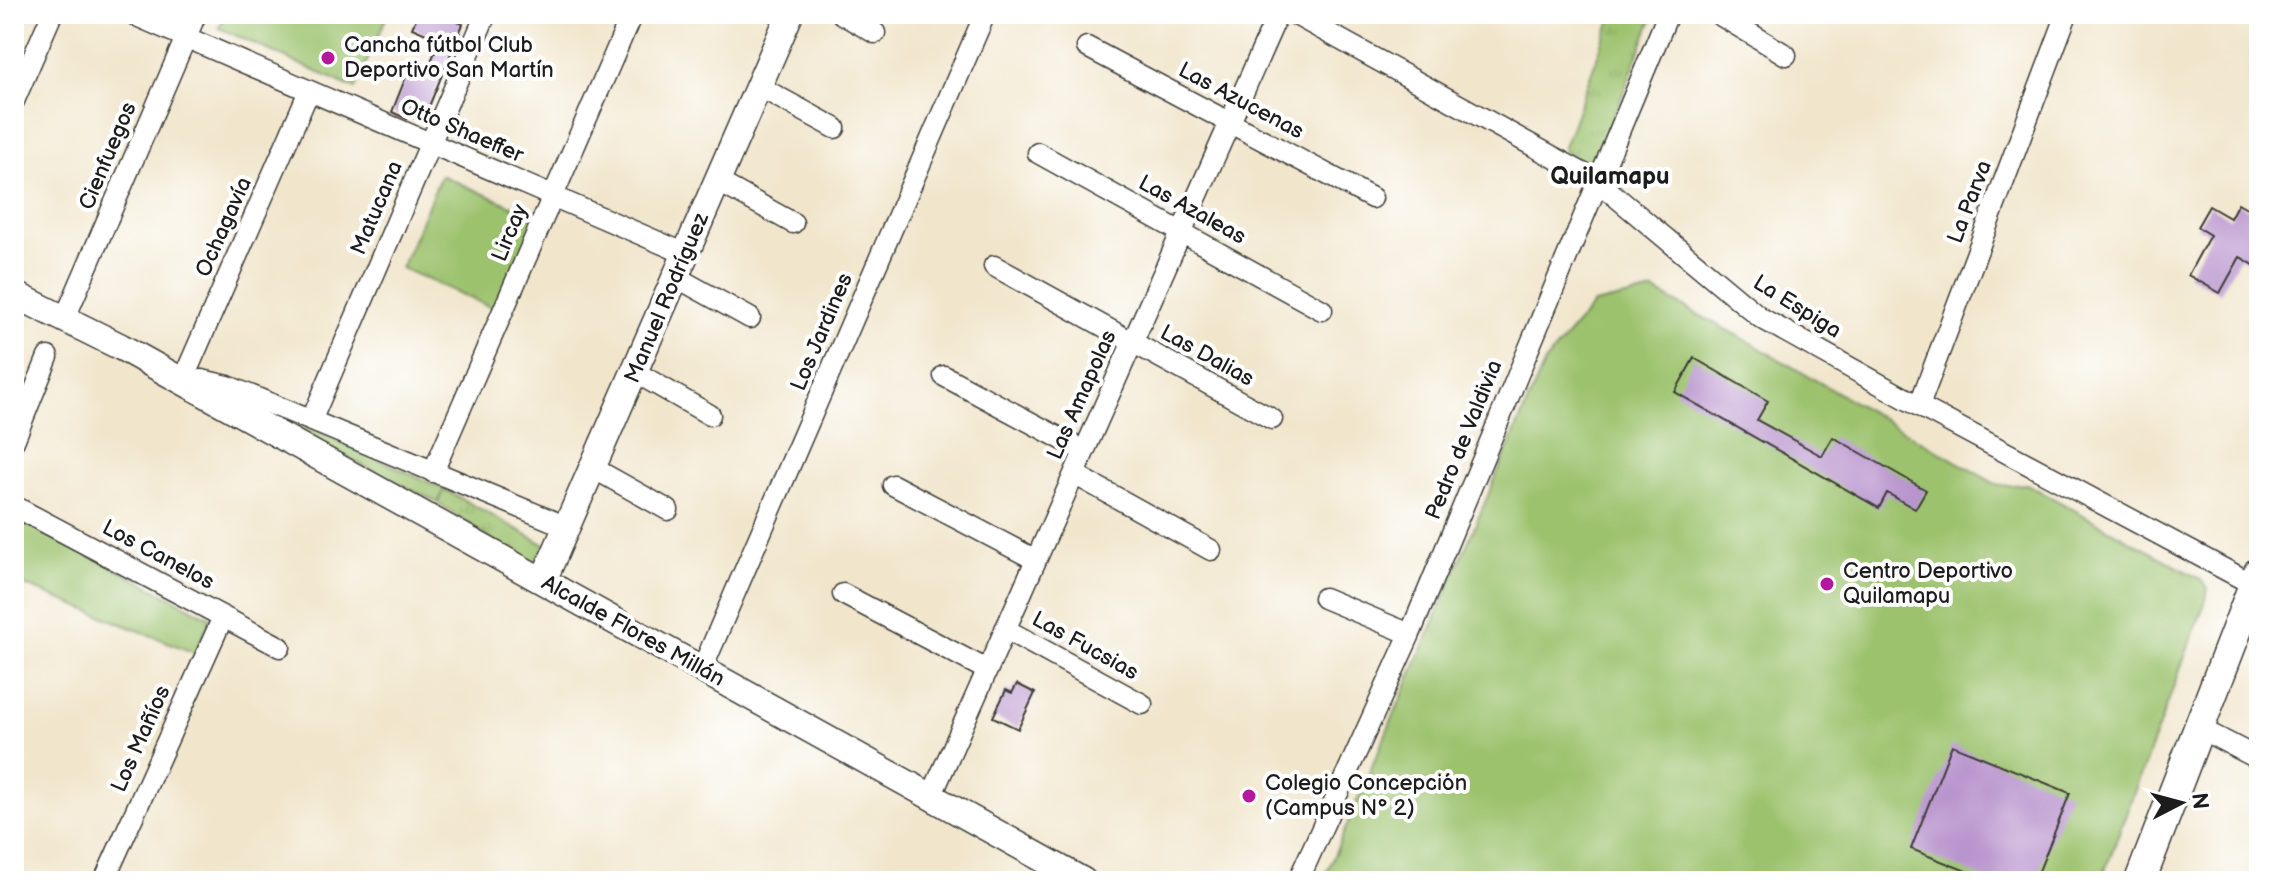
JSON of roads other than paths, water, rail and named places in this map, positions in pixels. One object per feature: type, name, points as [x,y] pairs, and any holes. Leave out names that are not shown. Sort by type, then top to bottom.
[{"type":"main road","points":[[2140,881],[2256,578]]},
{"type":"street","points":[[14,101],[52,14]]},
{"type":"street","name":"Otto Shaeffer","points":[[132,14],[553,196],[681,266],[750,318]]},
{"type":"street","name":"Cienfuegos","points":[[65,318],[196,14]]},
{"type":"street","name":"Matucana","points":[[311,421],[486,14]]},
{"type":"street","name":"Lircay","points":[[433,472],[632,14]]},
{"type":"street","name":"Manuel Rodríguez","points":[[543,581],[790,14]]},
{"type":"street","points":[[842,14],[875,33]]},
{"type":"street","name":"Los Jardines","points":[[702,669],[985,14]]},
{"type":"street","name":"Las Amapolas","points":[[931,797],[1278,14]]},
{"type":"street","name":"La Espiga","points":[[1294,14],[1597,181],[1761,318],[1919,406],[2256,578]]},
{"type":"street","name":"Pedro de Valdivia","points":[[1298,881],[1410,634],[1668,14]]},
{"type":"street","points":[[1718,14],[1786,55]]},
{"type":"street","name":"La Parva","points":[[1919,406],[2067,14]]},
{"type":"street","name":"Las Azucenas","points":[[1087,47],[1372,198]]},
{"type":"street","points":[[758,86],[835,128]]},
{"type":"street","name":"Ochagavía","points":[[182,382],[309,91]]},
{"type":"street","name":"Las Azaleas","points":[[1038,153],[1322,310]]},
{"type":"street","points":[[717,181],[793,223]]},
{"type":"street","name":"Las Dalias","points":[[994,266],[1272,419]]},
{"type":"street","name":"Alcalde Flores Millán","points":[[14,294],[65,318],[182,382],[1083,881]]},
{"type":"street","points":[[16,428],[48,357]]},
{"type":"street","points":[[635,372],[710,415]]},
{"type":"street","points":[[944,376],[1084,451]]},
{"type":"street","name":"Alcalde Flores Millán","points":[[182,382],[215,382],[567,527]]},
{"type":"street","points":[[593,468],[668,510]]},
{"type":"street","points":[[1074,474],[1211,550]]},
{"type":"street","points":[[893,485],[1036,560]]},
{"type":"street","name":"Los Canelos","points":[[14,506],[280,647]]},
{"type":"street","points":[[843,594],[987,670]]},
{"type":"street","points":[[1324,598],[1410,634]]},
{"type":"street","name":"Los Mañíos","points":[[104,881],[223,617]]},
{"type":"street","name":"Las Fucsias","points":[[1005,629],[1142,704]]},
{"type":"street","points":[[2199,728],[2259,759]]},
{"type":"place","name":"Cancha fútbol Club Deportivo San Martín","points":[[328,58]]},
{"type":"place","name":"Centro Deportivo Quilamapu","points":[[1827,584]]},
{"type":"place","name":"Colegio Concepción (Campus N° 2)","points":[[1249,796]]},
{"type":"district","name":"Quilamapu","points":[[1610,176]]}]
